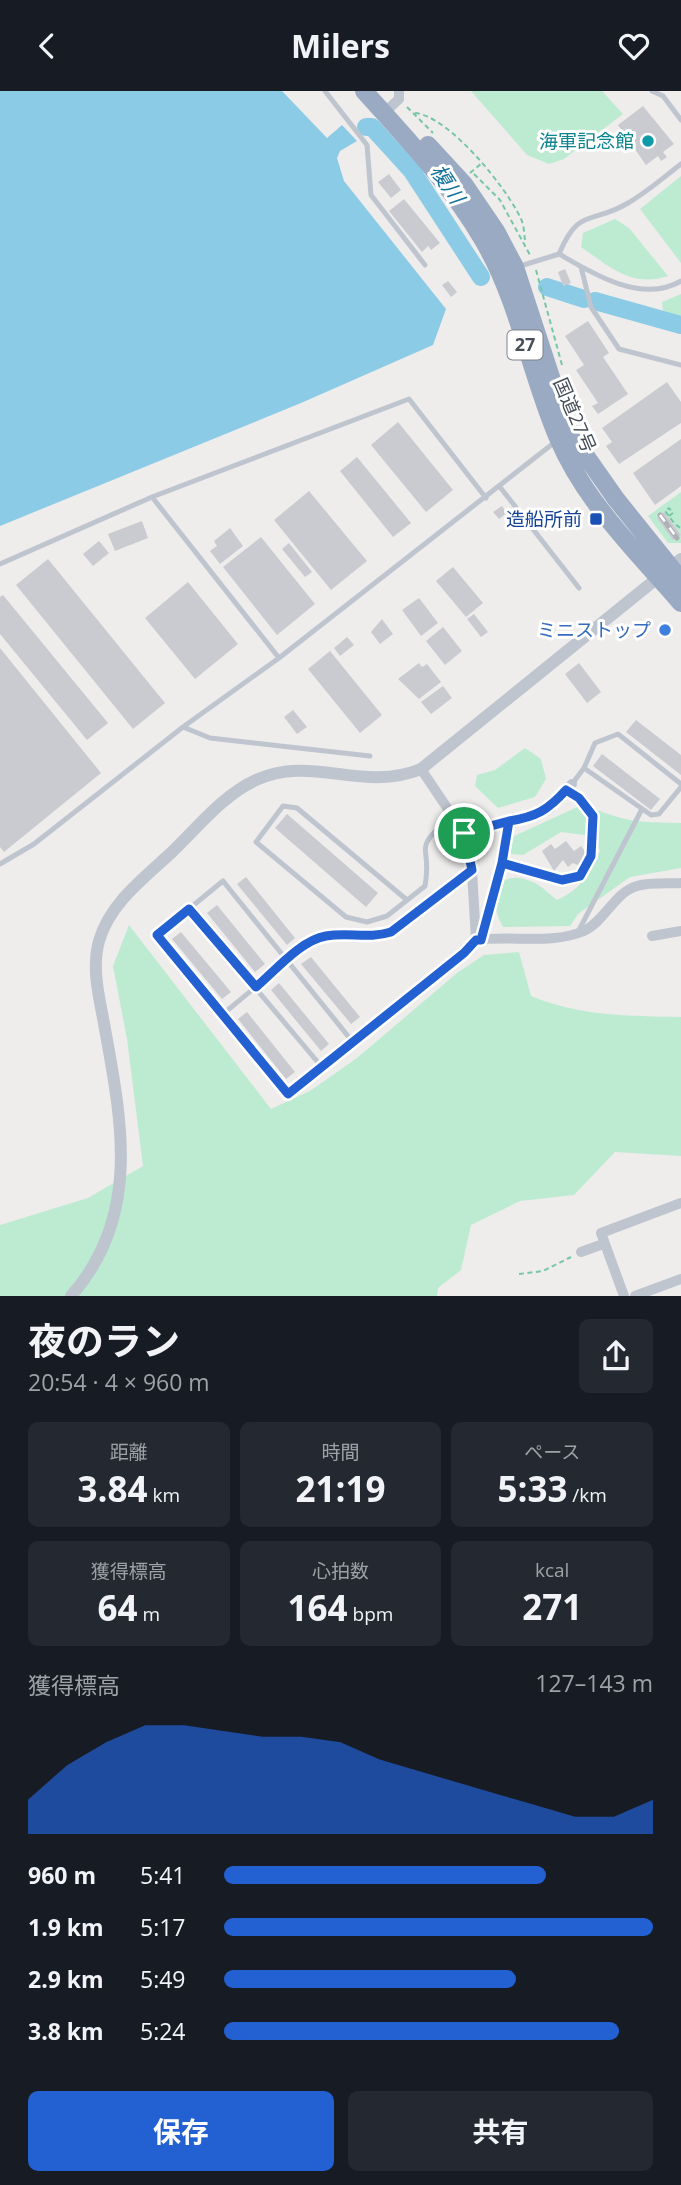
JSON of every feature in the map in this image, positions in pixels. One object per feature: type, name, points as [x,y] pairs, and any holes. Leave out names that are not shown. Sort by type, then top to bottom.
[{"type":"highway","name":"国道27号","points":[[365,91],[392,104]]},
{"type":"highway","name":"国道27号","points":[[378,91],[392,104],[508,270],[564,436],[599,507],[672,570],[681,603]]},
{"type":"street","points":[[71,1296],[97,1259],[120,1200],[121,1115],[96,979],[99,941],[114,909],[224,802],[253,782],[294,770],[374,779],[401,777],[421,769],[672,570]]},
{"type":"street","points":[[421,769],[464,833],[472,870],[478,940],[537,939],[577,933],[594,924],[627,890],[638,885],[681,883]]},
{"type":"street","points":[[464,833],[543,813],[569,787]]},
{"type":"street","points":[[652,936],[681,930]]},
{"type":"street","points":[[624,1296],[600,1233],[681,1203]]},
{"type":"street","points":[[581,1252],[603,1244]]},
{"type":"street","points":[[635,1296],[681,1279]]},
{"type":"lane","points":[[325,91],[368,145],[371,195],[425,265]]},
{"type":"lane","points":[[652,91],[663,96],[681,120]]},
{"type":"lane","points":[[559,254],[568,231],[583,219],[627,204],[681,164]]},
{"type":"lane","points":[[508,270],[559,254],[602,279],[667,289],[681,281]]},
{"type":"lane","points":[[581,267],[591,307],[618,349],[681,365]]},
{"type":"lane","points":[[0,564],[152,497],[409,399],[486,498]]},
{"type":"lane","points":[[0,864],[34,844],[183,727],[279,659],[564,436]]},
{"type":"lane","points":[[500,487],[579,588]]},
{"type":"lane","points":[[152,497],[279,659]]},
{"type":"lane","points":[[183,727],[210,738],[370,756]]},
{"type":"lane","points":[[569,787],[584,768],[595,743],[618,734],[681,785],[659,814],[650,815],[584,768]]},
{"type":"lane","points":[[407,900],[297,808],[283,806],[256,842],[346,917],[367,922],[387,916],[425,886],[428,873],[423,848],[429,836],[453,816]]},
{"type":"lane","points":[[577,933],[642,809]]},
{"type":"lane","points":[[223,1014],[311,941],[323,936],[377,937],[391,932],[472,870]]},
{"type":"lane","points":[[352,1041],[223,881],[157,935],[288,1094],[478,940]]},
{"type":"lane","points":[[189,909],[321,1066]]},
{"type":"path","points":[[413,113],[424,114],[484,162],[523,221],[526,245]]},
{"type":"path","points":[[669,516],[681,528]]},
{"type":"path","points":[[502,863],[562,880],[580,876],[591,856],[593,816],[569,787]]},
{"type":"path","points":[[478,940],[502,863],[509,821]]},
{"type":"path","points":[[519,1274],[544,1271],[581,1252]]},
{"type":"green space","points":[[471,91],[602,91],[623,114],[564,159],[549,164],[527,155]]},
{"type":"green space","points":[[681,176],[681,263],[640,209]]},
{"type":"green space","points":[[615,219],[629,228],[668,276],[655,279],[632,277],[612,268],[581,247],[583,233]]},
{"type":"green space","points":[[681,294],[681,316],[663,311],[662,302]]},
{"type":"green space","points":[[681,492],[681,543],[668,543],[648,516]]},
{"type":"green space","points":[[525,748],[541,759],[546,779],[535,797],[498,808],[475,786],[477,775],[495,770]]},
{"type":"green space","points":[[584,804],[610,815],[632,820],[681,823],[681,868],[630,877],[578,914],[570,926],[503,927],[495,905],[498,887],[504,881],[522,878],[535,883],[557,900],[584,880],[600,850],[585,835],[561,832],[523,855],[510,854],[512,837]]},
{"type":"green space","points":[[129,925],[271,1109],[310,1091],[357,1058],[457,973],[484,955],[519,952],[531,996],[549,1003],[604,1014],[681,1017],[681,1156],[615,1152],[574,1195],[520,1201],[471,1225],[461,1270],[438,1288],[437,1296],[0,1296],[0,1225],[88,1198],[143,1166],[127,1039],[113,966]]},
{"type":"water","points":[[0,91],[282,91],[327,138],[342,125],[357,141],[340,151],[337,158],[344,181],[446,309],[433,345],[301,403],[0,526]]},
{"type":"building","points":[[643,106],[674,144],[663,152],[667,157],[661,161],[658,156],[646,165],[618,125]]},
{"type":"building","points":[[389,174],[401,190],[391,198],[378,182]]},
{"type":"building","points":[[404,199],[440,243],[431,250],[428,246],[422,252],[389,211]]},
{"type":"building","points":[[565,269],[571,283],[563,286],[558,272]]},
{"type":"building","points":[[448,281],[457,292],[451,297],[442,285]]},
{"type":"building","points":[[588,321],[609,353],[603,357],[628,394],[598,414],[592,406],[598,403],[576,370],[584,365],[565,336]]},
{"type":"building","points":[[667,382],[681,402],[681,423],[619,464],[606,446],[612,442],[602,428]]},
{"type":"building","points":[[398,422],[453,490],[426,512],[371,445]]},
{"type":"building","points":[[681,439],[681,486],[655,505],[633,473]]},
{"type":"building","points":[[357,457],[411,523],[393,537],[340,471]]},
{"type":"building","points":[[309,491],[367,561],[331,590],[274,520]]},
{"type":"building","points":[[502,506],[507,513],[499,519],[493,512]]},
{"type":"building","points":[[664,512],[681,535],[673,540],[657,518]]},
{"type":"building","points":[[142,521],[148,538],[115,551],[108,534]]},
{"type":"building","points":[[230,528],[243,546],[220,564],[210,551],[217,546],[214,541]]},
{"type":"building","points":[[261,537],[315,604],[277,635],[223,567]]},
{"type":"building","points":[[99,541],[109,553],[93,566],[83,554]]},
{"type":"building","points":[[289,543],[312,572],[305,577],[282,549]]},
{"type":"building","points":[[48,559],[165,703],[133,729],[16,585]]},
{"type":"building","points":[[453,567],[483,603],[466,617],[436,581]]},
{"type":"building","points":[[188,582],[238,644],[195,679],[145,618]]},
{"type":"building","points":[[3,595],[108,723],[87,740],[0,634],[0,597]]},
{"type":"building","points":[[419,598],[438,623],[421,636],[402,610]]},
{"type":"building","points":[[474,614],[488,632],[481,637],[467,619]]},
{"type":"building","points":[[382,619],[393,634],[380,644],[371,632]]},
{"type":"building","points":[[443,627],[462,651],[445,665],[426,641]]},
{"type":"building","points":[[347,637],[354,645],[340,656],[334,648]]},
{"type":"building","points":[[0,648],[101,773],[4,852],[0,847]]},
{"type":"building","points":[[330,651],[382,715],[360,733],[308,669]]},
{"type":"building","points":[[419,663],[422,667],[427,664],[441,682],[419,699],[398,679]]},
{"type":"building","points":[[579,663],[601,692],[587,703],[565,674]]},
{"type":"building","points":[[443,686],[452,698],[431,714],[421,702]]},
{"type":"building","points":[[293,710],[307,727],[297,734],[284,717]]},
{"type":"building","points":[[636,720],[681,755],[681,775],[626,732]]},
{"type":"building","points":[[602,754],[660,799],[651,810],[593,766]]},
{"type":"building","points":[[287,814],[378,893],[366,907],[275,828]]},
{"type":"building","points":[[566,841],[574,851],[581,846],[588,855],[580,866],[573,863],[568,867],[563,860],[554,871],[542,851],[551,844],[555,849]]},
{"type":"building","points":[[246,877],[295,938],[287,945],[237,884]]},
{"type":"building","points":[[217,905],[265,964],[255,972],[207,913]]},
{"type":"building","points":[[181,932],[231,992],[222,999],[172,939]]},
{"type":"building","points":[[311,957],[360,1017],[351,1024],[301,964]]},
{"type":"building","points":[[279,983],[329,1044],[321,1051],[271,990]]},
{"type":"building","points":[[247,1012],[295,1072],[286,1079],[238,1019]]},
{"type":"waterway","name":"榎川","points":[[366,127],[372,127],[412,171],[481,277]]},
{"type":"waterway","name":"榎川","points":[[547,287],[584,299]]},
{"type":"waterway","name":"榎川","points":[[595,301],[681,325]]},
{"type":"railway","points":[[660,515],[677,538]]},
{"type":"place","name":"海軍記念館","points":[[648,141]]},
{"type":"place","name":"造船所前","points":[[596,519]]},
{"type":"place","name":"ミニストップ","points":[[665,630]]},
{"type":"route","points":[[464,833],[471,854],[472,870],[391,932],[377,937],[323,936],[311,941],[256,987],[189,909],[157,935],[288,1094],[464,953],[476,940],[481,940],[487,909],[502,863],[509,821],[536,816],[549,809],[566,790],[579,798],[593,816],[591,856],[580,876],[562,880],[502,863],[509,821],[464,833]]}]
